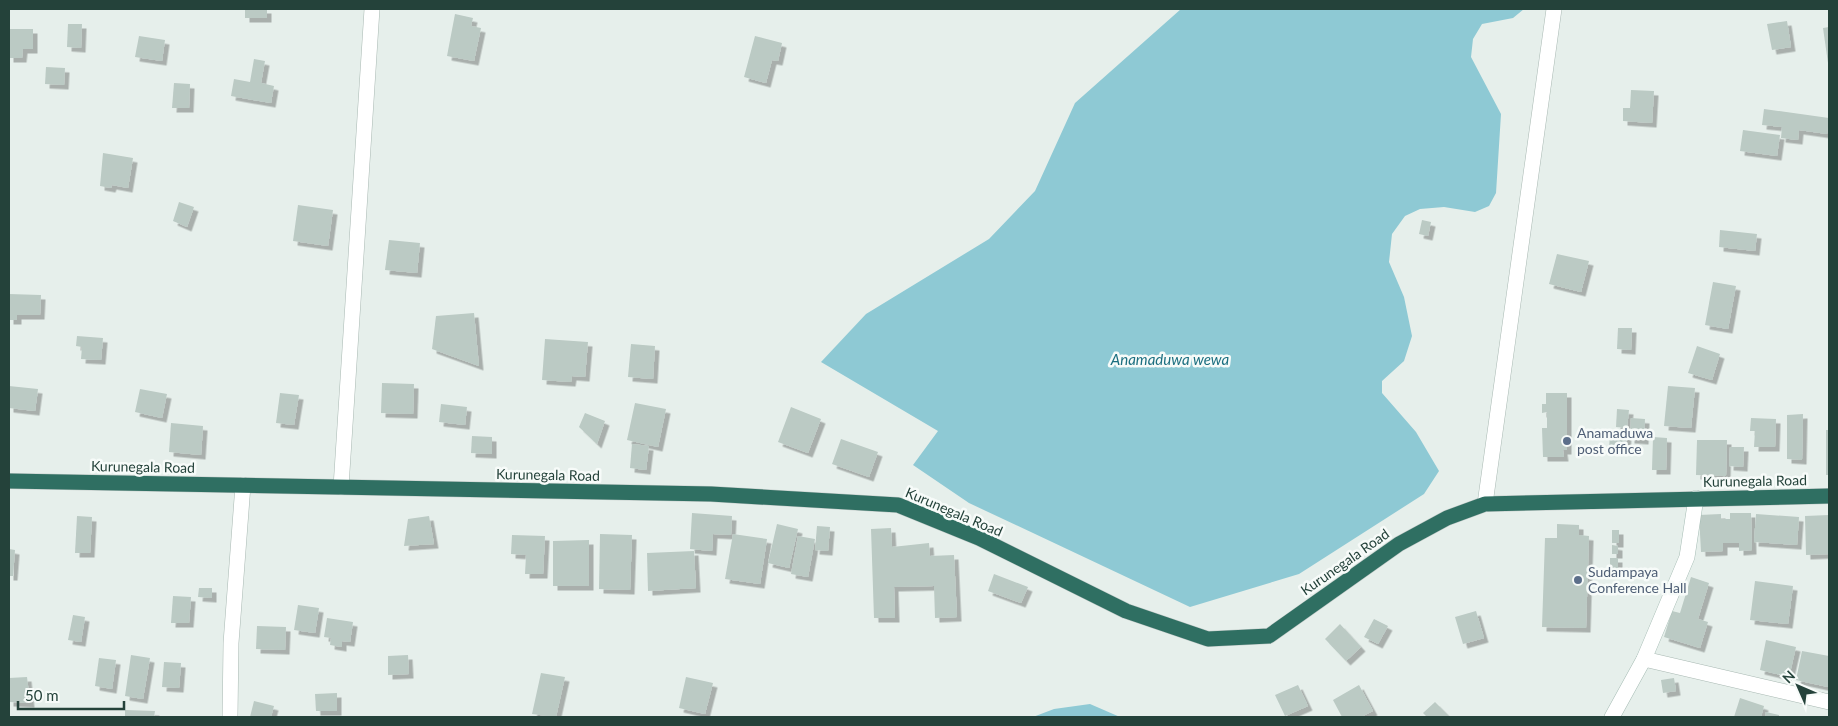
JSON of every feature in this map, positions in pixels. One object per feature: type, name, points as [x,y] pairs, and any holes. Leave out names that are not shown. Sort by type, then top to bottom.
[{"type":"highway","name":"Kurunegala Road","points":[[9,481],[711,494],[898,505],[979,538],[1126,611],[1208,639],[1269,636],[1399,544],[1447,518],[1485,504],[1829,496]]},
{"type":"street","points":[[341,487],[372,9]]},
{"type":"street","points":[[1485,504],[1554,9]]},
{"type":"street","points":[[230,717],[231,643],[243,486]]},
{"type":"street","points":[[1612,717],[1644,660],[1687,558],[1696,498]]},
{"type":"street","points":[[1644,660],[1829,702]]},
{"type":"water","name":"Anamaduwa wewa","points":[[1181,9],[1524,9],[1513,18],[1482,24],[1473,39],[1471,57],[1501,114],[1496,193],[1489,206],[1475,212],[1444,207],[1420,209],[1405,216],[1392,234],[1389,262],[1404,297],[1412,336],[1404,361],[1382,381],[1382,393],[1416,432],[1439,471],[1424,494],[1299,574],[1190,607],[969,503],[913,465],[938,431],[821,362],[866,314],[989,239],[1035,191],[1075,103]]},
{"type":"water","points":[[1090,704],[1120,717],[1033,717],[1054,709]]},
{"type":"building","points":[[245,9],[267,9],[267,18],[245,18]]},
{"type":"building","points":[[455,14],[473,18],[471,26],[481,28],[474,61],[447,56]]},
{"type":"building","points":[[1787,21],[1791,47],[1772,50],[1767,24]]},
{"type":"building","points":[[68,24],[82,24],[81,48],[67,47]]},
{"type":"building","points":[[1829,27],[1829,63],[1828,63],[1823,28]]},
{"type":"building","points":[[9,29],[33,29],[33,49],[23,49],[22,58],[9,58]]},
{"type":"building","points":[[139,36],[165,40],[162,61],[135,57]]},
{"type":"building","points":[[755,36],[782,43],[778,61],[772,60],[766,83],[744,77]]},
{"type":"building","points":[[254,59],[265,61],[261,83],[274,86],[271,103],[231,96],[234,79],[250,82]]},
{"type":"building","points":[[46,67],[65,68],[64,85],[45,84]]},
{"type":"building","points":[[174,83],[190,84],[189,108],[172,108]]},
{"type":"building","points":[[1631,90],[1654,91],[1652,123],[1623,121],[1623,108],[1630,108]]},
{"type":"building","points":[[1764,109],[1829,118],[1827,134],[1799,130],[1798,140],[1781,138],[1782,127],[1762,125]]},
{"type":"building","points":[[1743,130],[1780,135],[1777,156],[1740,151]]},
{"type":"building","points":[[103,153],[133,158],[128,188],[112,185],[111,188],[100,186]]},
{"type":"building","points":[[179,202],[194,207],[187,227],[173,221]]},
{"type":"building","points":[[298,205],[333,210],[328,246],[293,241]]},
{"type":"building","points":[[1422,220],[1431,222],[1428,236],[1419,234]]},
{"type":"building","points":[[1720,230],[1757,234],[1755,251],[1719,247]]},
{"type":"building","points":[[389,240],[420,243],[417,273],[385,270]]},
{"type":"building","points":[[1557,254],[1589,261],[1581,292],[1549,284]]},
{"type":"building","points":[[1713,282],[1736,286],[1728,329],[1705,325]]},
{"type":"building","points":[[9,294],[41,295],[40,315],[17,315],[17,320],[9,320]]},
{"type":"building","points":[[474,313],[479,366],[432,349],[436,316]]},
{"type":"building","points":[[1618,328],[1632,328],[1631,350],[1617,349]]},
{"type":"building","points":[[77,336],[103,338],[101,360],[81,359],[82,347],[76,346]]},
{"type":"building","points":[[545,339],[588,342],[585,377],[572,376],[571,382],[542,380]]},
{"type":"building","points":[[631,344],[655,346],[653,379],[628,377]]},
{"type":"building","points":[[1697,346],[1720,354],[1712,380],[1688,373]]},
{"type":"building","points":[[382,383],[414,384],[413,414],[381,413]]},
{"type":"building","points":[[9,386],[38,389],[35,411],[9,408]]},
{"type":"building","points":[[1668,386],[1695,388],[1691,428],[1664,426]]},
{"type":"building","points":[[140,389],[167,394],[162,418],[135,412]]},
{"type":"building","points":[[280,393],[299,395],[294,425],[276,423]]},
{"type":"building","points":[[1546,393],[1567,393],[1567,450],[1563,450],[1564,457],[1543,457],[1542,428],[1547,428],[1547,412],[1542,413],[1542,404],[1546,404]]},
{"type":"building","points":[[635,403],[666,409],[658,447],[627,440]]},
{"type":"building","points":[[441,404],[467,407],[465,425],[439,422]]},
{"type":"building","points":[[791,407],[821,419],[808,453],[778,442]]},
{"type":"building","points":[[1617,409],[1629,410],[1627,428],[1616,427]]},
{"type":"building","points":[[585,413],[605,421],[597,444],[579,427]]},
{"type":"building","points":[[1803,414],[1802,460],[1787,459],[1787,415]]},
{"type":"building","points":[[1631,418],[1645,419],[1644,440],[1630,439]]},
{"type":"building","points":[[1751,418],[1776,419],[1775,447],[1754,447],[1755,431],[1750,431]]},
{"type":"building","points":[[171,423],[203,426],[201,455],[169,452]]},
{"type":"building","points":[[1826,430],[1829,430],[1829,475],[1826,475]]},
{"type":"building","points":[[1610,431],[1627,431],[1626,451],[1609,450]]},
{"type":"building","points":[[472,436],[492,437],[492,454],[471,453]]},
{"type":"building","points":[[1653,437],[1667,438],[1666,470],[1652,470]]},
{"type":"building","points":[[841,439],[878,452],[869,477],[832,464]]},
{"type":"building","points":[[1697,440],[1727,440],[1726,476],[1696,475]]},
{"type":"building","points":[[632,444],[649,446],[646,470],[630,468]]},
{"type":"building","points":[[1730,447],[1744,447],[1743,467],[1729,466]]},
{"type":"building","points":[[692,513],[732,516],[731,535],[713,534],[712,551],[690,549]]},
{"type":"building","points":[[1730,513],[1751,513],[1752,550],[1739,551],[1739,543],[1723,543],[1723,551],[1701,552],[1699,515],[1721,514],[1721,519],[1730,519]]},
{"type":"building","points":[[1756,514],[1799,517],[1797,545],[1754,542]]},
{"type":"building","points":[[1829,515],[1829,554],[1806,555],[1805,516]]},
{"type":"building","points":[[77,516],[92,517],[90,553],[75,553]]},
{"type":"building","points":[[429,516],[434,544],[404,546],[408,519]]},
{"type":"building","points":[[777,524],[798,529],[789,568],[768,563]]},
{"type":"building","points":[[1557,524],[1579,525],[1579,535],[1589,536],[1586,628],[1542,627],[1545,538],[1557,538]]},
{"type":"building","points":[[817,526],[830,527],[828,551],[815,550]]},
{"type":"building","points":[[891,528],[892,547],[929,543],[930,556],[954,555],[957,617],[935,618],[934,586],[894,587],[895,618],[874,618],[871,529]]},
{"type":"building","points":[[1612,530],[1619,530],[1619,543],[1612,543]]},
{"type":"building","points":[[600,534],[632,535],[630,590],[599,589]]},
{"type":"building","points":[[733,534],[767,539],[760,584],[725,579]]},
{"type":"building","points":[[512,535],[545,536],[543,574],[525,574],[526,555],[511,554]]},
{"type":"building","points":[[798,536],[815,539],[808,577],[791,574]]},
{"type":"building","points":[[589,540],[589,586],[553,586],[553,541]]},
{"type":"building","points":[[1612,545],[1618,546],[1618,554],[1612,554]]},
{"type":"building","points":[[9,549],[15,550],[13,576],[9,576]]},
{"type":"building","points":[[694,551],[696,588],[648,591],[647,553]]},
{"type":"building","points":[[1610,558],[1618,558],[1618,570],[1610,570]]},
{"type":"building","points":[[994,574],[1028,587],[1021,603],[988,591]]},
{"type":"building","points":[[1691,577],[1709,583],[1698,619],[1708,622],[1700,648],[1664,637],[1672,611],[1680,613]]},
{"type":"building","points":[[1755,581],[1793,586],[1788,624],[1750,620]]},
{"type":"building","points":[[199,588],[212,588],[212,598],[198,597]]},
{"type":"building","points":[[173,596],[191,597],[189,623],[171,623]]},
{"type":"building","points":[[298,605],[319,608],[315,633],[294,630]]},
{"type":"building","points":[[1476,611],[1484,638],[1463,644],[1455,617]]},
{"type":"building","points":[[73,615],[85,617],[81,642],[68,640]]},
{"type":"building","points":[[327,618],[353,622],[350,642],[342,641],[342,647],[330,645],[331,638],[324,637]]},
{"type":"building","points":[[1374,619],[1388,626],[1378,644],[1364,637]]},
{"type":"building","points":[[1340,624],[1361,647],[1346,661],[1325,639]]},
{"type":"building","points":[[257,626],[286,627],[285,650],[256,649]]},
{"type":"building","points":[[1766,640],[1796,647],[1789,677],[1760,670]]},
{"type":"building","points":[[1802,651],[1829,656],[1828,687],[1796,680]]},
{"type":"building","points":[[131,655],[150,658],[143,699],[125,696]]},
{"type":"building","points":[[408,655],[409,674],[388,675],[388,656]]},
{"type":"building","points":[[99,658],[116,660],[112,689],[95,686]]},
{"type":"building","points":[[164,662],[181,663],[179,688],[162,687]]},
{"type":"building","points":[[541,673],[565,677],[556,717],[532,714]]},
{"type":"building","points":[[27,677],[30,703],[9,702],[9,678]]},
{"type":"building","points":[[686,677],[713,683],[705,714],[679,708]]},
{"type":"building","points":[[1674,678],[1676,691],[1663,693],[1661,680]]},
{"type":"building","points":[[1298,685],[1308,706],[1285,716],[1275,695]]},
{"type":"building","points":[[1359,685],[1373,711],[1361,717],[1342,717],[1333,700]]},
{"type":"building","points":[[337,693],[337,711],[316,711],[315,694]]},
{"type":"building","points":[[1740,698],[1764,706],[1761,717],[1734,717]]},
{"type":"building","points":[[254,701],[274,706],[271,717],[250,717]]},
{"type":"building","points":[[1435,702],[1450,717],[1427,717],[1423,713]]},
{"type":"building","points":[[125,710],[155,711],[154,717],[125,717]]},
{"type":"building","points":[[1766,712],[1779,715],[1779,717],[1765,717]]},
{"type":"place","name":"Anamaduwa post office","points":[[1567,441]]},
{"type":"place","name":"Sudampaya Conference Hall","points":[[1578,580]]}]
